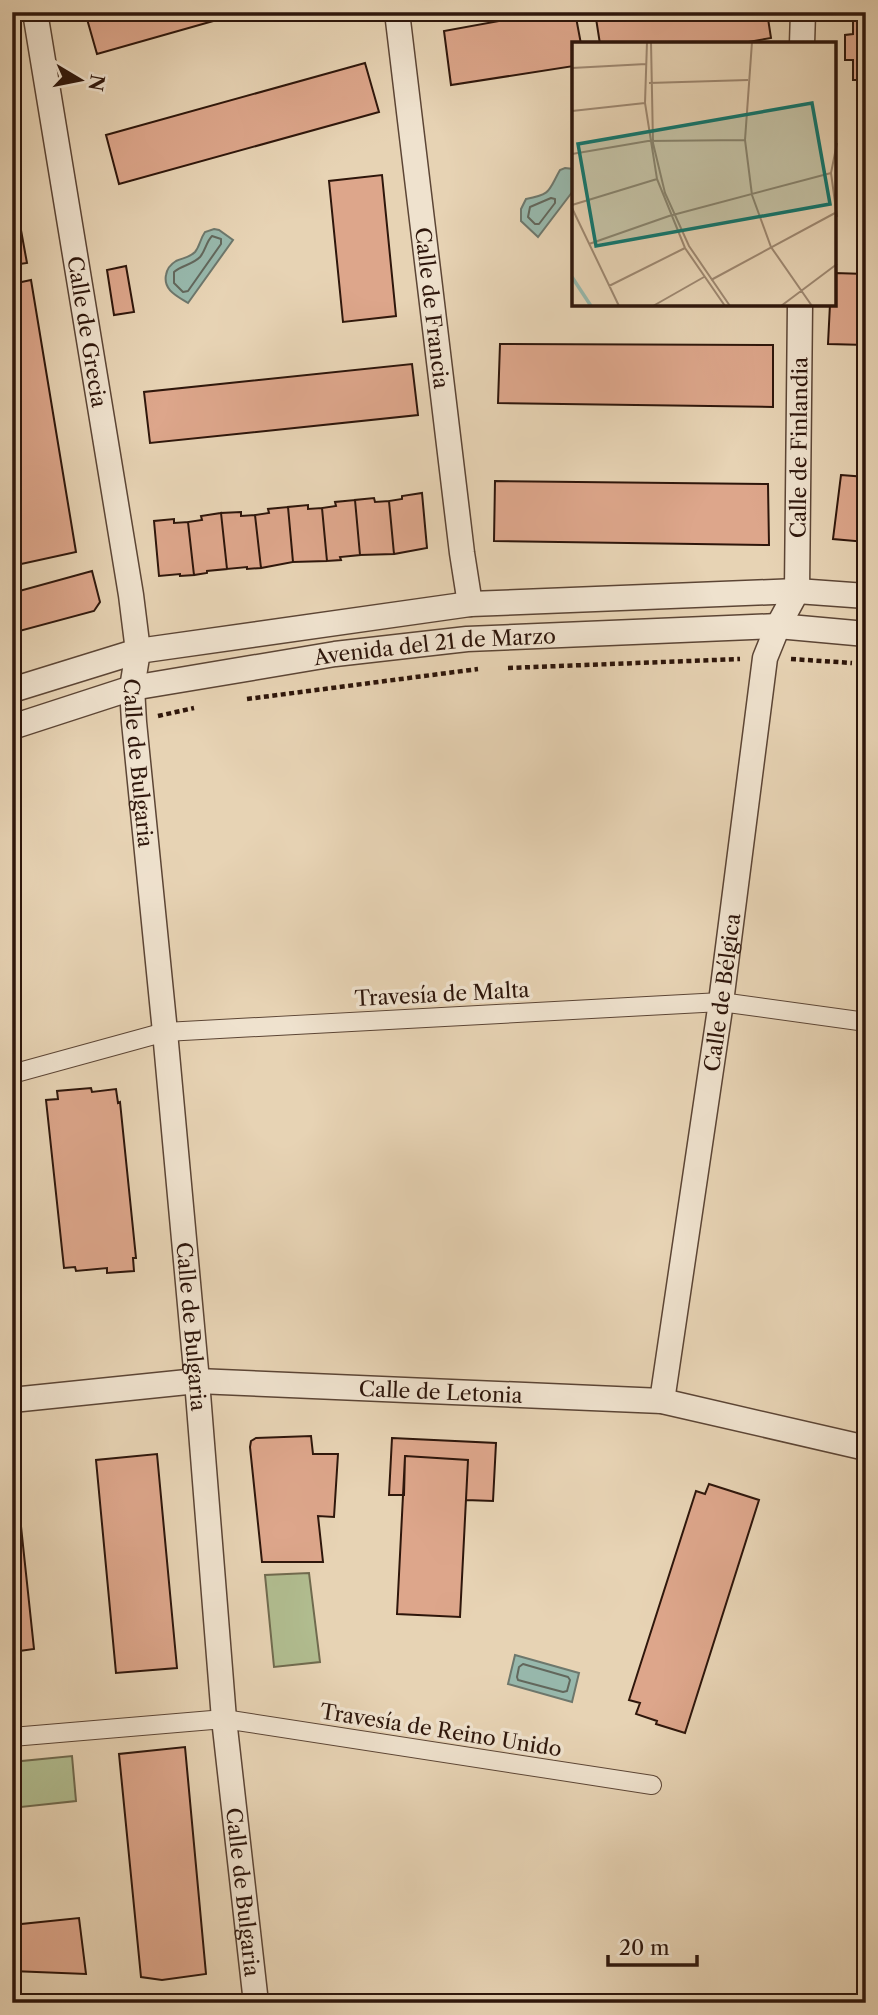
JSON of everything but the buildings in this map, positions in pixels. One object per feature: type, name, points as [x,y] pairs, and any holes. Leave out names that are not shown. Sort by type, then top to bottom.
[{"type":"street","name":"Calle de Grecia","points":[[35,12],[138,651]]},
{"type":"street","name":"Calle de Francia","points":[[397,12],[470,604]]},
{"type":"street","points":[[802,42],[803,12]]},
{"type":"street","name":"Calle de Finlandia","points":[[797,591],[800,306]]},
{"type":"street","name":"Avenida del 21 de Marzo","points":[[12,690],[138,651],[470,604],[797,591],[866,597]]},
{"type":"street","name":"Calle de Bélgica","points":[[663,1401],[721,1002],[765,658],[797,591]]},
{"type":"street","name":"Avenida del 21 de Marzo","points":[[12,727],[132,688],[335,654],[467,639],[778,626],[866,634]]},
{"type":"street","name":"Calle de Bulgaria","points":[[138,651],[132,688],[134,722],[197,1381],[224,1719],[256,2003]]},
{"type":"street","name":"Travesía de Malta","points":[[12,1074],[165,1032],[721,1002],[866,1022]]},
{"type":"street","name":"Calle de Letonia","points":[[12,1400],[197,1381],[663,1401],[866,1448]]},
{"type":"street","name":"Travesía de Reino Unido","points":[[12,1737],[224,1719],[652,1785]]},
{"type":"path","points":[[504,668],[765,658],[853,663]]},
{"type":"path","points":[[239,700],[490,668]]},
{"type":"path","points":[[134,722],[199,707]]},
{"type":"green space","points":[[309,1573],[320,1662],[274,1667],[265,1575]]},
{"type":"green space","points":[[72,1756],[76,1801],[12,1808],[12,1762]]},
{"type":"water","points":[[572,169],[572,192],[538,237],[521,221],[521,209],[526,199],[541,195],[551,187],[560,170]]},
{"type":"water","points":[[214,229],[233,240],[188,303],[169,289],[166,280],[169,267],[195,252],[205,232]]},
{"type":"water","points":[[515,1655],[579,1673],[572,1702],[508,1684]]}]
